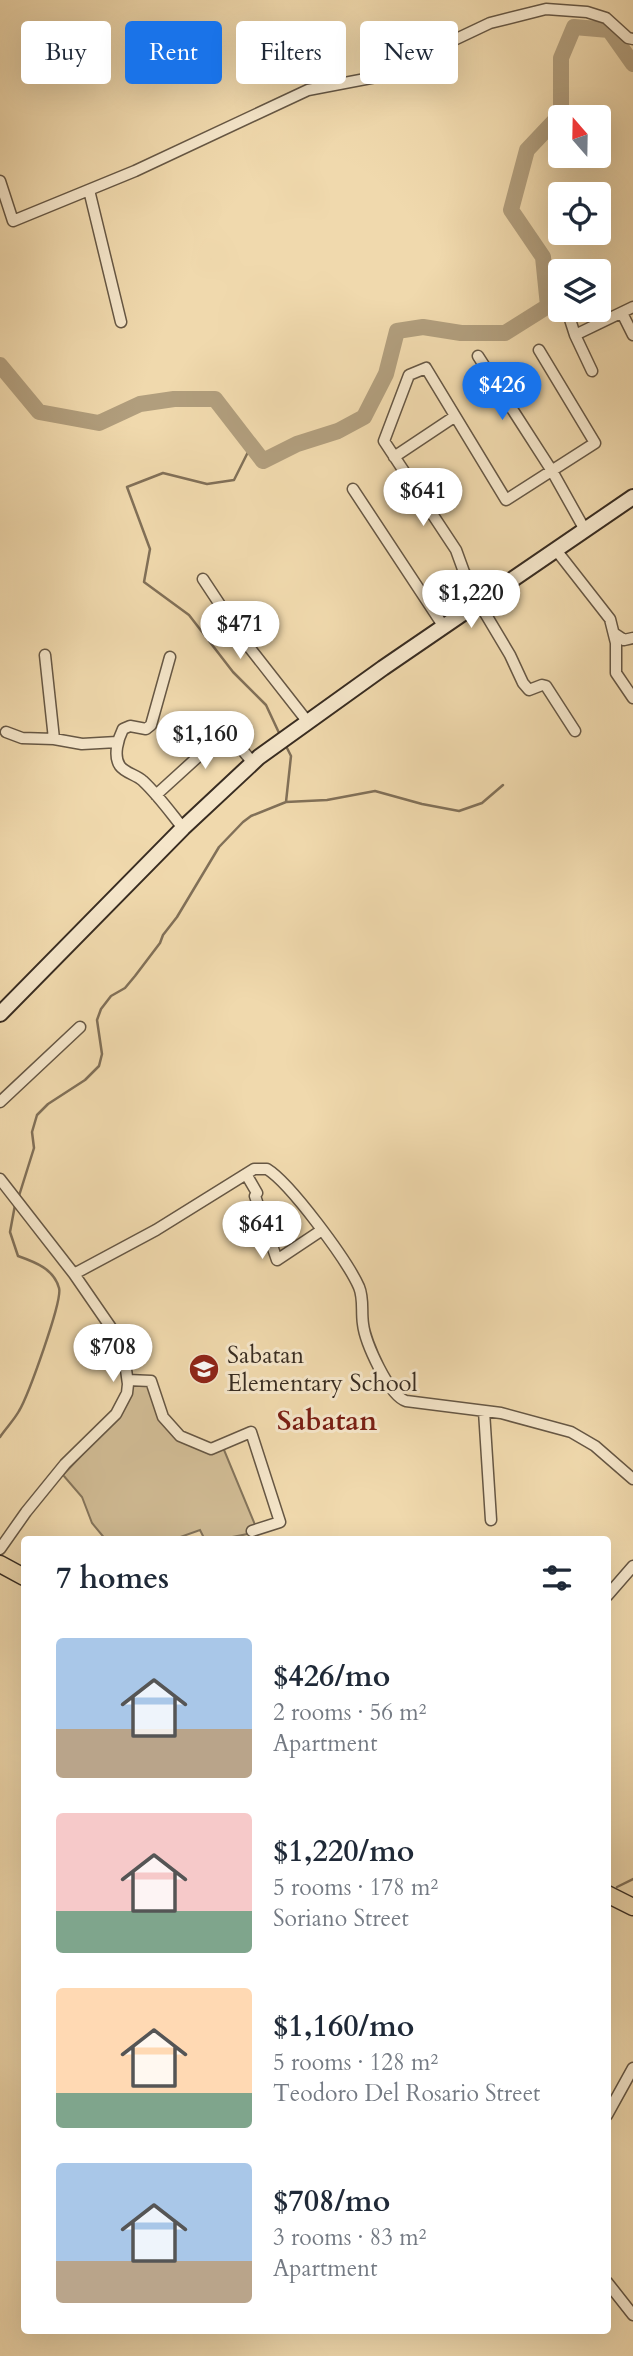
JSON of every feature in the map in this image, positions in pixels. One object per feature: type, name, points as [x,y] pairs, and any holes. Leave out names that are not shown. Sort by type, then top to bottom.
[{"type":"main road","points":[[0,1014],[183,828],[275,744],[633,497]]},
{"type":"main road","points":[[0,1564],[21,1575]]},
{"type":"main road","points":[[611,1896],[633,1907]]},
{"type":"street","points":[[0,181],[13,221],[135,171],[308,90],[376,77],[490,23],[546,9],[587,12],[606,18],[628,38],[633,39]]},
{"type":"street","points":[[89,190],[121,321]]},
{"type":"street","points":[[575,335],[633,307]]},
{"type":"street","points":[[622,313],[633,335]]},
{"type":"street","points":[[571,322],[592,371]]},
{"type":"street","points":[[539,350],[595,443],[506,500],[426,368],[409,374],[384,442],[456,550],[464,572],[525,686],[529,690],[546,686],[575,731]]},
{"type":"street","points":[[478,356],[552,471],[585,530]]},
{"type":"street","points":[[394,457],[454,417]]},
{"type":"street","points":[[353,489],[444,627]]},
{"type":"street","points":[[556,550],[607,612],[615,634],[616,673],[633,698]]},
{"type":"street","points":[[203,579],[242,638],[307,721]]},
{"type":"street","points":[[615,634],[624,640],[633,638]]},
{"type":"street","points":[[45,655],[54,739]]},
{"type":"street","points":[[170,657],[151,725],[146,729],[125,727],[117,742],[118,760],[121,767],[137,776],[156,795],[183,828]]},
{"type":"street","points":[[6,732],[22,738],[54,739],[82,744],[117,742]]},
{"type":"street","points":[[156,795],[223,734],[232,736],[253,762]]},
{"type":"street","points":[[0,1102],[80,1027]]},
{"type":"street","points":[[74,1274],[156,1230],[257,1168],[270,1170],[322,1230],[357,1284],[362,1299],[362,1320],[366,1336],[385,1377],[399,1398],[484,1411],[556,1427],[579,1436],[633,1479]]},
{"type":"street","points":[[246,1174],[257,1193],[277,1260],[322,1230]]},
{"type":"street","points":[[0,1179],[74,1274],[120,1343],[128,1380],[127,1393],[116,1414],[65,1464],[0,1549]]},
{"type":"street","points":[[128,1380],[151,1381],[163,1417],[180,1436],[211,1449],[251,1432],[280,1522],[252,1531]]},
{"type":"street","points":[[484,1411],[491,1520]]},
{"type":"street","points":[[611,1591],[633,1566]]},
{"type":"street","points":[[611,2108],[633,2068]]},
{"type":"street","points":[[611,2287],[633,2315]]},
{"type":"shaded area","points":[[131,1382],[150,1382],[161,1414],[176,1438],[212,1451],[222,1445],[258,1532],[238,1536],[203,1536],[200,1530],[183,1536],[103,1536],[92,1523],[82,1497],[63,1475],[95,1441]]},
{"type":"waterway","points":[[0,365],[39,412],[99,423],[140,404],[174,399],[215,399],[263,461],[297,444],[338,431],[364,417],[386,374],[397,331],[423,327],[461,333],[505,333],[548,306],[543,257],[511,210],[527,150],[561,114],[561,58],[574,27],[609,30],[633,64]]},
{"type":"waterway","points":[[251,446],[234,480],[207,484],[163,473],[127,487],[150,549],[144,582],[189,615],[233,672],[266,705],[280,735]]},
{"type":"waterway","points":[[285,744],[291,756],[286,802]]},
{"type":"waterway","points":[[18,1199],[34,1148],[32,1132],[37,1115],[48,1104],[85,1080],[99,1066],[102,1054],[97,1020],[101,1009],[111,996],[125,988],[135,976],[177,917],[219,847],[243,822],[286,802],[327,800],[375,791],[459,811],[482,803],[503,785]]},
{"type":"waterway","points":[[0,1437],[23,1402],[44,1348],[59,1296],[56,1281],[48,1271],[18,1256],[10,1232],[15,1205]]},
{"type":"waterway","points":[[617,1887],[633,1879]]},
{"type":"place","name":"Sabatan Elementary School","points":[[204,1369]]},
{"type":"district","name":"Sabatan","points":[[327,1421]]}]
